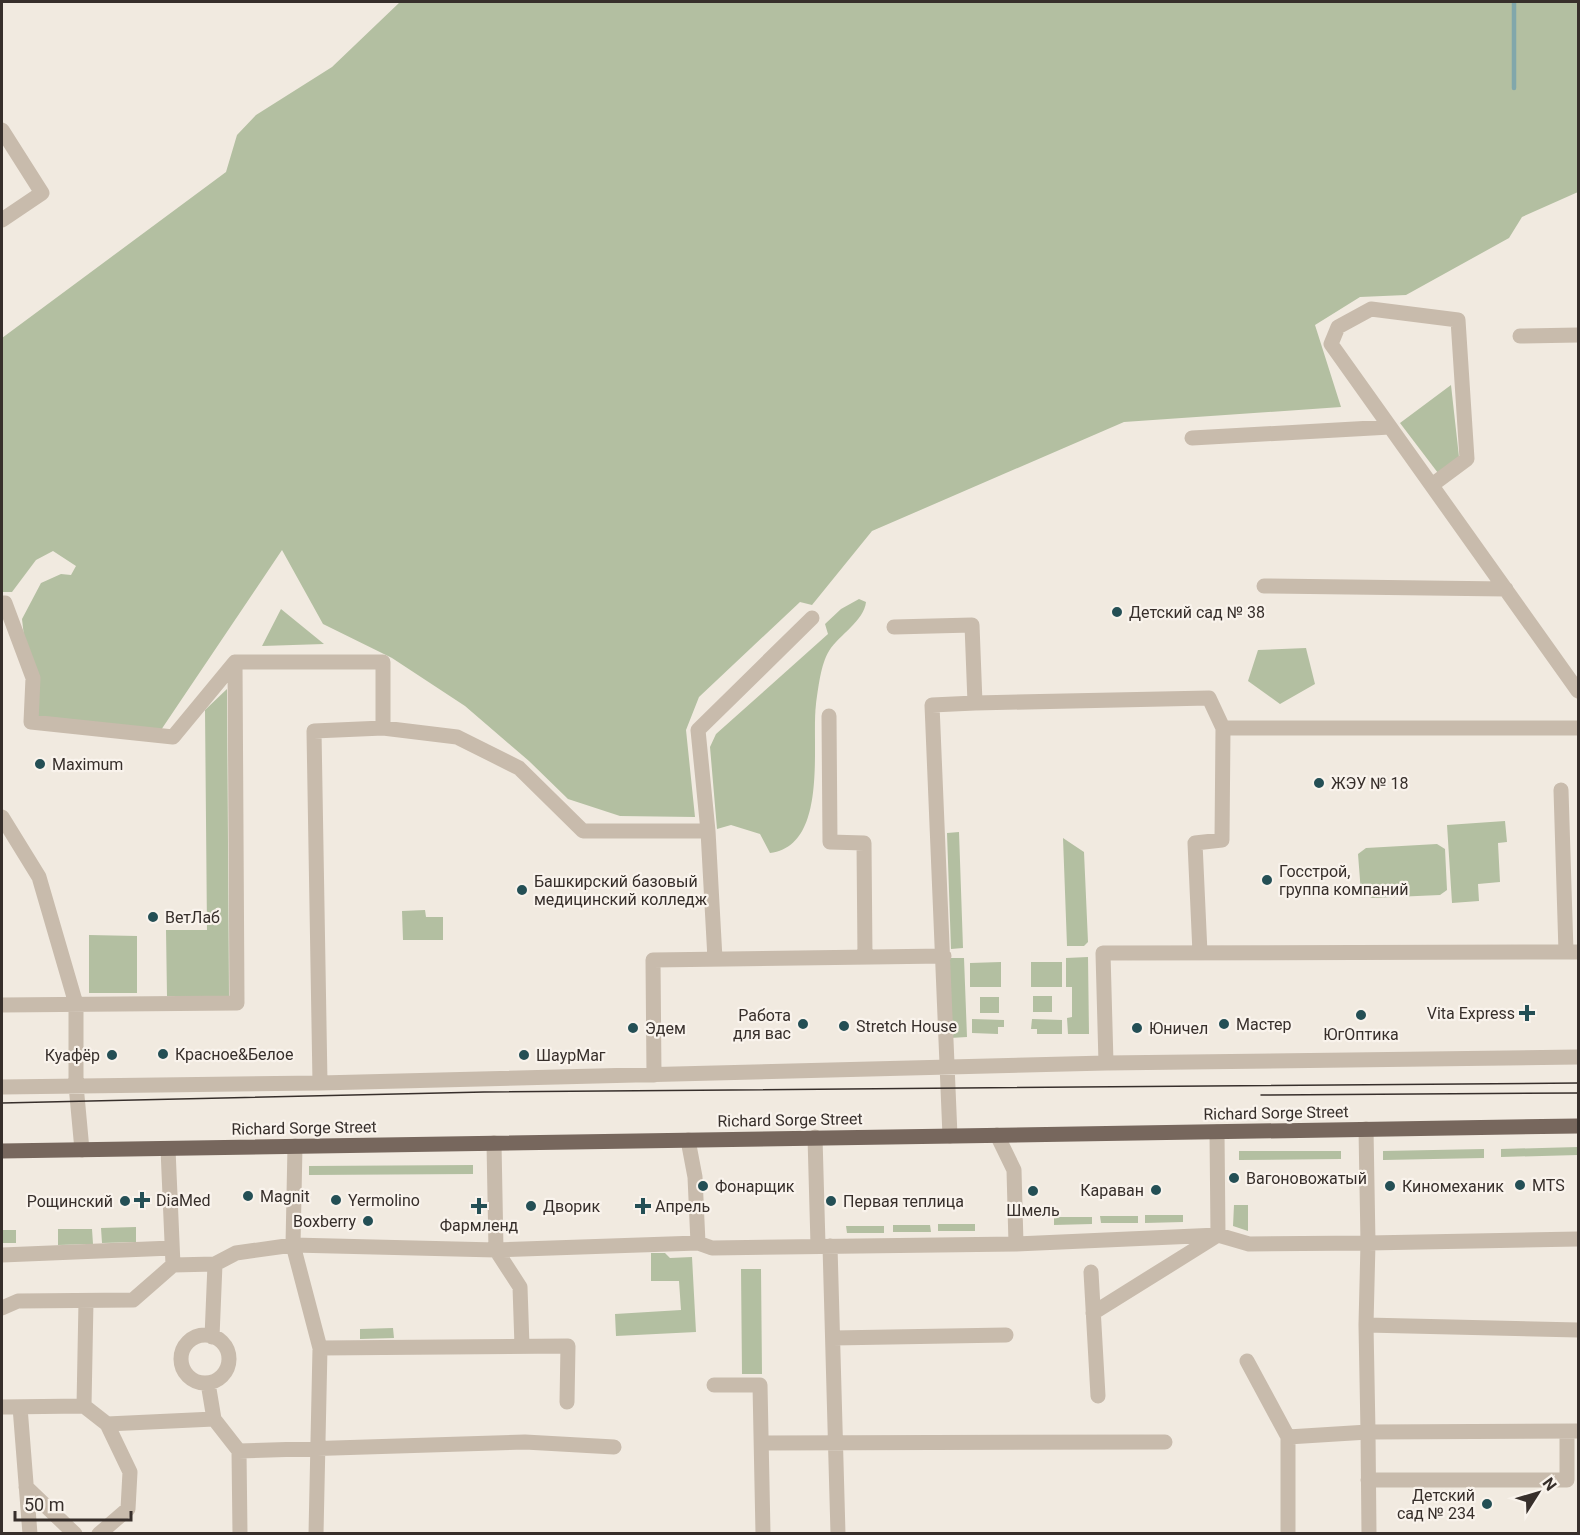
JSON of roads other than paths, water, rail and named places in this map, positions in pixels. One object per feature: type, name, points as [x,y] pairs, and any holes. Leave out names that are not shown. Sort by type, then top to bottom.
[{"type":"main road","name":"Richard Sorge Street","points":[[2,1151],[1578,1126]]},
{"type":"street","points":[[2,130],[42,193],[2,220]]},
{"type":"street","points":[[1432,485],[1467,459],[1458,320],[1371,309],[1338,327],[1331,344],[1578,691]]},
{"type":"street","points":[[1520,336],[1578,335]]},
{"type":"street","points":[[1192,438],[1390,427]]},
{"type":"street","points":[[1264,586],[1506,589]]},
{"type":"street","points":[[2,603],[5,603],[33,678],[31,722],[173,737],[235,662]]},
{"type":"street","points":[[714,959],[708,831],[698,730],[812,618]]},
{"type":"street","points":[[894,627],[972,625],[975,703]]},
{"type":"street","points":[[235,662],[383,662],[383,728]]},
{"type":"street","points":[[2,1005],[237,1003],[235,662]]},
{"type":"street","points":[[950,1136],[932,705],[1209,698],[1223,728],[1222,840],[1196,843],[1200,953]]},
{"type":"street","points":[[829,716],[830,842],[864,843],[865,957]]},
{"type":"street","points":[[320,1083],[314,731],[383,728],[457,737],[519,768],[583,831],[708,831]]},
{"type":"street","points":[[1223,728],[1578,728]]},
{"type":"street","points":[[1106,1063],[1103,953],[1572,952],[1561,790]]},
{"type":"street","points":[[2,817],[39,877],[76,1004],[76,1085],[81,1150]]},
{"type":"street","points":[[654,1075],[653,960],[944,956]]},
{"type":"street","points":[[2,1087],[320,1083],[1106,1063],[1578,1057]]},
{"type":"street","points":[[1366,1129],[1369,1167],[1366,1325],[1369,1533]]},
{"type":"street","points":[[1217,1131],[1218,1235]]},
{"type":"street","points":[[997,1135],[1014,1170],[1016,1244]]},
{"type":"street","points":[[814,1137],[833,1338],[838,1533]]},
{"type":"street","points":[[688,1140],[695,1177],[698,1243]]},
{"type":"street","points":[[494,1143],[496,1250],[520,1287],[522,1346]]},
{"type":"street","points":[[295,1146],[293,1245],[320,1348],[316,1533]]},
{"type":"street","points":[[168,1149],[173,1265]]},
{"type":"street","points":[[1093,1313],[1218,1235]]},
{"type":"street","points":[[2,1308],[18,1301],[133,1300],[173,1265],[215,1264],[236,1253],[293,1245],[496,1250],[698,1243],[712,1248],[1016,1244],[1218,1235],[1249,1244],[1578,1239]]},
{"type":"street","points":[[2,1255],[172,1248]]},
{"type":"street","points":[[212,1337],[215,1264]]},
{"type":"street","points":[[1091,1272],[1098,1396]]},
{"type":"street","points":[[84,1406],[86,1301]]},
{"type":"street","points":[[1366,1325],[1578,1330]]},
{"type":"street","points":[[204,1335],[212,1337],[224,1346],[228,1361],[222,1376],[208,1383],[201,1383],[187,1375],[181,1361],[182,1354],[190,1341],[204,1335]]},
{"type":"street","points":[[833,1338],[1006,1335]]},
{"type":"street","points":[[320,1348],[568,1346],[567,1402]]},
{"type":"street","points":[[1247,1361],[1288,1437],[1288,1533]]},
{"type":"street","points":[[208,1383],[214,1419],[239,1451],[240,1533]]},
{"type":"street","points":[[714,1385],[760,1385],[763,1533]]},
{"type":"street","points":[[2,1407],[84,1406],[107,1424],[130,1472],[128,1509],[99,1533]]},
{"type":"street","points":[[20,1407],[30,1533]]},
{"type":"street","points":[[107,1424],[214,1419]]},
{"type":"street","points":[[1288,1437],[1368,1432],[1573,1432],[1567,1480],[1368,1480]]},
{"type":"street","points":[[239,1451],[318,1451],[525,1442],[614,1447]]},
{"type":"street","points":[[762,1443],[1164,1442]]},
{"type":"street","points":[[26,1487],[75,1533]]},
{"type":"waterway","points":[[1514,2],[1514,88]]},
{"type":"tram line","points":[[2,1103],[484,1092],[1578,1083]]},
{"type":"tram line","points":[[1261,1095],[1578,1093]]},
{"type":"place","name":"Детский сад № 38","points":[[1117,612]]},
{"type":"place","name":"Maximum","points":[[40,764]]},
{"type":"place","name":"ЖЭУ № 18","points":[[1319,783]]},
{"type":"place","name":"Госстрой, группа компаний","points":[[1267,880]]},
{"type":"place","name":"Башкирский базовый медицинский колледж","points":[[522,890]]},
{"type":"place","name":"ВетЛаб","points":[[153,917]]},
{"type":"place","name":"Vita Express","points":[[1527,1013]]},
{"type":"place","name":"ЮгОптика","points":[[1361,1015]]},
{"type":"place","name":"Работа для вас","points":[[803,1024]]},
{"type":"place","name":"Мастер","points":[[1224,1024]]},
{"type":"place","name":"Stretch House","points":[[844,1026]]},
{"type":"place","name":"Эдем","points":[[633,1028]]},
{"type":"place","name":"Юничел","points":[[1137,1028]]},
{"type":"place","name":"Красное&Белое","points":[[163,1054]]},
{"type":"place","name":"Куафёр","points":[[112,1055]]},
{"type":"place","name":"ШаурМаг","points":[[524,1055]]},
{"type":"place","name":"Вагоновожатый","points":[[1234,1178]]},
{"type":"place","name":"MTS","points":[[1520,1185]]},
{"type":"place","name":"Фонарщик","points":[[703,1186]]},
{"type":"place","name":"Киномеханик","points":[[1390,1186]]},
{"type":"place","name":"Караван","points":[[1156,1190]]},
{"type":"place","name":"Шмель","points":[[1033,1191]]},
{"type":"place","name":"Magnit","points":[[248,1196]]},
{"type":"place","name":"DiaMed","points":[[142,1200]]},
{"type":"place","name":"Yermolino","points":[[336,1200]]},
{"type":"place","name":"Рощинский","points":[[125,1201]]},
{"type":"place","name":"Первая теплица","points":[[831,1201]]},
{"type":"place","name":"Фармленд","points":[[479,1206]]},
{"type":"place","name":"Дворик","points":[[531,1206]]},
{"type":"place","name":"Апрель","points":[[643,1206]]},
{"type":"place","name":"Boxberry","points":[[368,1221]]},
{"type":"place","name":"Детский сад № 234","points":[[1487,1504]]}]
